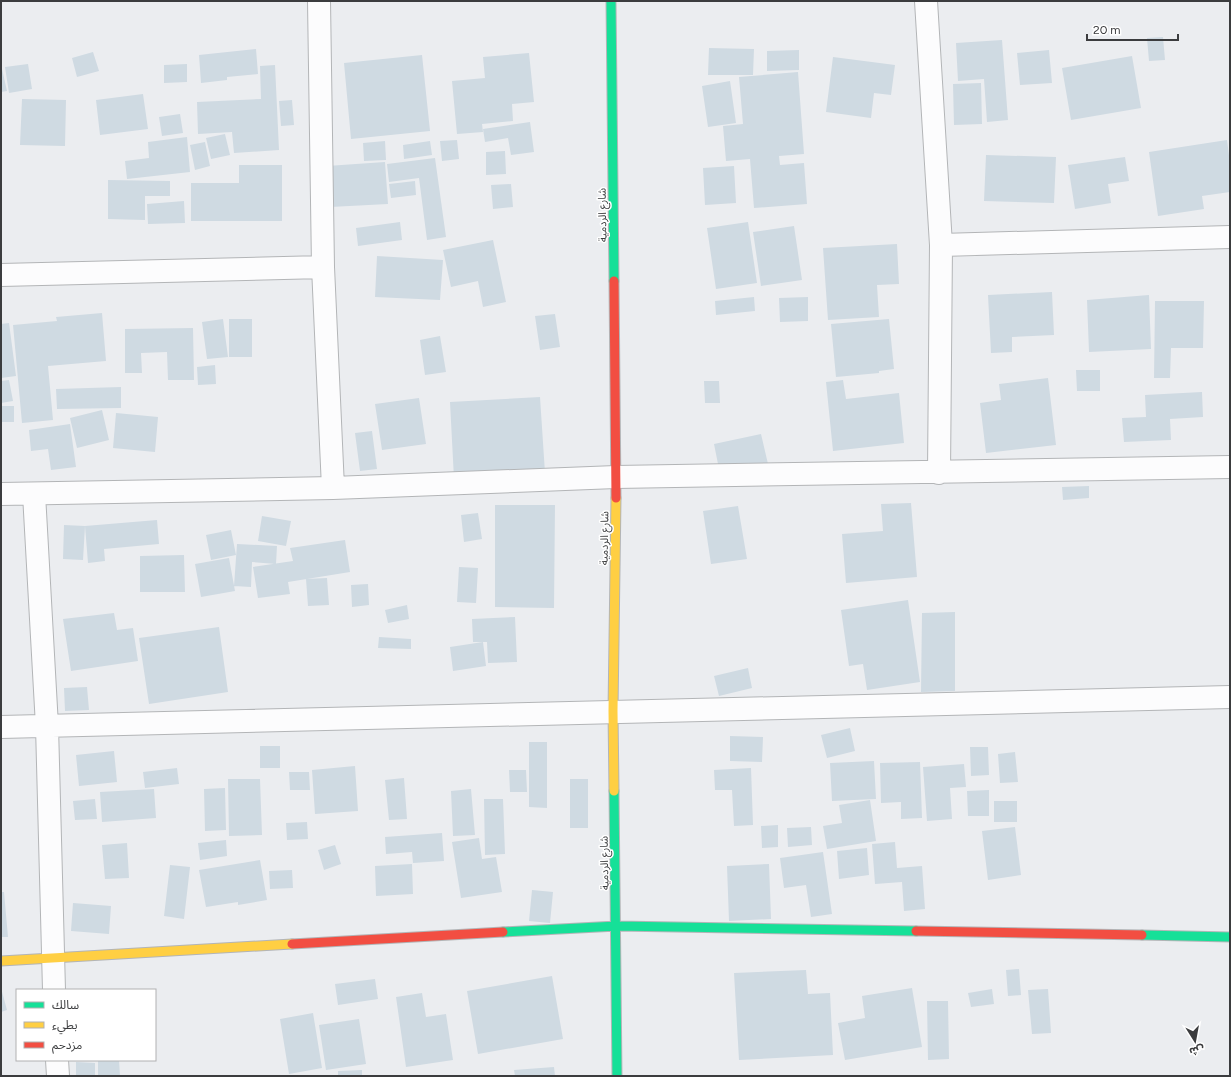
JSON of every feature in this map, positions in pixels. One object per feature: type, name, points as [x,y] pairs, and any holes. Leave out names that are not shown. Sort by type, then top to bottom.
[{"type":"street","points":[[319,1],[323,267],[333,488]]},
{"type":"street","name":"شارع الردمية","points":[[611,1],[616,477],[613,711],[617,926],[617,1076]]},
{"type":"street","points":[[926,1],[941,245],[940,473]]},
{"type":"street","points":[[941,245],[1230,237]]},
{"type":"street","points":[[1,275],[323,267]]},
{"type":"street","points":[[1,494],[333,488],[616,477],[940,473],[1230,467]]},
{"type":"street","points":[[34,494],[47,726],[54,989]]},
{"type":"street","points":[[1,727],[1230,697]]},
{"type":"street","points":[[1,961],[53,960],[617,926],[1230,937]]},
{"type":"street","points":[[57,1061],[58,1076]]},
{"type":"building","points":[[1163,37],[1165,60],[1149,61],[1147,38]]},
{"type":"building","points":[[1002,40],[1008,120],[987,122],[984,79],[958,81],[956,43]]},
{"type":"building","points":[[709,48],[754,49],[753,75],[708,75]]},
{"type":"building","points":[[256,49],[258,74],[227,77],[227,80],[201,83],[199,55]]},
{"type":"building","points":[[799,50],[799,70],[767,71],[767,51]]},
{"type":"building","points":[[1049,50],[1052,83],[1020,85],[1017,53]]},
{"type":"building","points":[[93,52],[99,71],[77,77],[72,58]]},
{"type":"building","points":[[529,53],[534,102],[512,104],[513,121],[482,124],[483,132],[457,134],[452,81],[485,78],[483,57]]},
{"type":"building","points":[[422,55],[430,131],[351,139],[344,63]]},
{"type":"building","points":[[1132,56],[1141,108],[1071,120],[1062,68]]},
{"type":"building","points":[[833,57],[895,65],[891,95],[874,93],[871,118],[826,112]]},
{"type":"building","points":[[28,64],[32,89],[9,93],[5,67]]},
{"type":"building","points":[[187,64],[187,82],[164,83],[164,65]]},
{"type":"building","points":[[275,65],[279,150],[234,153],[232,132],[198,134],[197,102],[261,99],[260,66]]},
{"type":"building","points":[[2,69],[7,91],[1,92],[1,70]]},
{"type":"building","points":[[798,72],[804,154],[779,156],[780,165],[804,163],[807,204],[754,208],[750,159],[726,161],[723,126],[743,124],[739,77]]},
{"type":"building","points":[[730,81],[736,123],[708,127],[702,86]]},
{"type":"building","points":[[981,83],[982,124],[954,125],[953,84]]},
{"type":"building","points":[[143,94],[148,129],[100,135],[96,100]]},
{"type":"building","points":[[22,99],[66,100],[65,146],[20,145]]},
{"type":"building","points":[[292,100],[294,125],[281,126],[279,101]]},
{"type":"building","points":[[180,114],[183,133],[162,136],[159,117]]},
{"type":"building","points":[[530,122],[534,152],[511,155],[508,138],[485,142],[483,129]]},
{"type":"building","points":[[225,134],[230,155],[211,159],[206,138]]},
{"type":"building","points":[[187,137],[190,172],[127,179],[125,161],[149,158],[148,142]]},
{"type":"building","points":[[457,140],[459,159],[442,161],[440,141]]},
{"type":"building","points":[[1227,140],[1230,163],[1230,192],[1202,196],[1204,209],[1158,216],[1149,152]]},
{"type":"building","points":[[385,141],[386,160],[364,161],[363,143]]},
{"type":"building","points":[[430,141],[432,155],[404,159],[403,145]]},
{"type":"building","points":[[205,142],[210,166],[195,170],[190,145]]},
{"type":"building","points":[[505,151],[506,174],[486,175],[486,152]]},
{"type":"building","points":[[986,155],[1056,157],[1054,203],[984,201]]},
{"type":"building","points":[[1125,157],[1129,181],[1108,184],[1111,203],[1075,209],[1068,165]]},
{"type":"building","points":[[435,158],[446,237],[427,240],[419,178],[389,182],[387,164]]},
{"type":"building","points":[[385,162],[388,204],[330,207],[327,166]]},
{"type":"building","points":[[239,165],[282,165],[282,221],[191,221],[191,183],[239,183]]},
{"type":"building","points":[[734,166],[736,203],[705,205],[703,168]]},
{"type":"building","points":[[108,180],[170,181],[170,196],[145,196],[145,220],[108,219]]},
{"type":"building","points":[[415,181],[416,195],[391,198],[389,184]]},
{"type":"building","points":[[511,184],[513,207],[493,209],[491,185]]},
{"type":"building","points":[[184,201],[185,223],[148,224],[147,204]]},
{"type":"building","points":[[400,222],[402,240],[358,246],[356,228]]},
{"type":"building","points":[[748,222],[757,283],[716,289],[707,228]]},
{"type":"building","points":[[794,226],[802,280],[761,286],[753,232]]},
{"type":"building","points":[[493,240],[506,302],[483,307],[478,281],[451,287],[443,250]]},
{"type":"building","points":[[897,244],[899,284],[877,285],[879,317],[828,320],[823,248]]},
{"type":"building","points":[[377,256],[443,260],[440,300],[375,297]]},
{"type":"building","points":[[1052,292],[1054,335],[1012,337],[1012,352],[991,353],[988,295]]},
{"type":"building","points":[[1149,295],[1151,349],[1089,352],[1087,300]]},
{"type":"building","points":[[754,297],[755,311],[716,315],[715,301]]},
{"type":"building","points":[[808,297],[808,321],[780,322],[779,298]]},
{"type":"building","points":[[1155,301],[1204,301],[1203,348],[1171,348],[1170,378],[1154,378]]},
{"type":"building","points":[[102,313],[106,361],[48,366],[53,420],[22,423],[13,325],[57,321],[56,317]]},
{"type":"building","points":[[555,314],[560,347],[540,350],[535,316]]},
{"type":"building","points":[[223,319],[228,357],[207,359],[202,322]]},
{"type":"building","points":[[229,319],[252,319],[252,357],[229,357]]},
{"type":"building","points":[[889,319],[894,369],[879,371],[879,373],[836,377],[831,324]]},
{"type":"building","points":[[9,323],[16,376],[1,378],[1,324]]},
{"type":"building","points":[[193,328],[194,380],[168,380],[167,352],[141,353],[142,373],[125,373],[125,329]]},
{"type":"building","points":[[440,336],[446,372],[425,375],[420,340]]},
{"type":"building","points":[[215,365],[216,384],[198,385],[197,367]]},
{"type":"building","points":[[1076,370],[1100,370],[1100,391],[1077,391]]},
{"type":"building","points":[[1048,378],[1056,445],[986,453],[980,403],[1001,400],[999,384]]},
{"type":"building","points":[[9,380],[13,401],[1,403],[1,381]]},
{"type":"building","points":[[843,380],[846,399],[899,393],[904,443],[833,451],[826,382]]},
{"type":"building","points":[[704,381],[719,381],[720,403],[705,403]]},
{"type":"building","points":[[121,387],[121,408],[57,409],[56,389]]},
{"type":"building","points":[[1202,392],[1203,417],[1170,419],[1171,440],[1124,442],[1122,418],[1146,417],[1145,395]]},
{"type":"building","points":[[540,397],[545,473],[454,479],[450,402]]},
{"type":"building","points":[[419,398],[426,444],[382,450],[375,404]]},
{"type":"building","points":[[1,406],[14,406],[14,422],[1,422]]},
{"type":"building","points":[[102,410],[109,440],[77,448],[70,418]]},
{"type":"building","points":[[116,413],[158,417],[155,452],[113,448]]},
{"type":"building","points":[[70,424],[76,467],[51,470],[48,449],[31,451],[29,430]]},
{"type":"building","points":[[372,431],[377,469],[360,471],[355,433]]},
{"type":"building","points":[[761,434],[768,464],[720,474],[714,444]]},
{"type":"building","points":[[1089,486],[1089,498],[1063,500],[1062,487]]},
{"type":"building","points":[[911,503],[917,577],[846,583],[842,534],[883,531],[881,504]]},
{"type":"building","points":[[495,505],[555,505],[554,608],[495,607]]},
{"type":"building","points":[[738,506],[747,559],[711,564],[703,511]]},
{"type":"building","points":[[478,513],[482,539],[464,542],[461,515]]},
{"type":"building","points":[[262,516],[291,521],[286,546],[258,541]]},
{"type":"building","points":[[157,520],[159,544],[104,549],[105,561],[88,563],[85,526]]},
{"type":"building","points":[[64,525],[85,526],[83,560],[63,559]]},
{"type":"building","points":[[231,530],[236,555],[211,560],[206,535]]},
{"type":"building","points":[[345,540],[350,572],[288,582],[290,594],[258,598],[253,567],[293,561],[290,548]]},
{"type":"building","points":[[237,544],[277,546],[276,564],[252,562],[251,587],[234,586]]},
{"type":"building","points":[[184,555],[185,592],[140,592],[140,556]]},
{"type":"building","points":[[229,558],[235,591],[201,597],[195,564]]},
{"type":"building","points":[[459,567],[478,568],[476,603],[457,602]]},
{"type":"building","points":[[327,578],[329,605],[308,606],[306,579]]},
{"type":"building","points":[[368,584],[369,605],[352,607],[351,585]]},
{"type":"building","points":[[908,600],[920,682],[867,690],[863,664],[849,666],[841,610]]},
{"type":"building","points":[[407,605],[409,619],[388,623],[385,610]]},
{"type":"building","points":[[955,612],[955,691],[921,692],[922,613]]},
{"type":"building","points":[[114,613],[117,630],[133,628],[138,661],[71,671],[63,619]]},
{"type":"building","points":[[515,617],[517,662],[488,663],[487,642],[473,642],[472,619]]},
{"type":"building","points":[[219,627],[228,692],[149,704],[139,638]]},
{"type":"building","points":[[379,637],[411,639],[411,649],[378,648]]},
{"type":"building","points":[[483,642],[486,666],[453,671],[450,647]]},
{"type":"building","points":[[748,668],[752,688],[719,696],[714,676]]},
{"type":"building","points":[[87,687],[89,710],[65,711],[64,688]]},
{"type":"building","points":[[850,728],[855,751],[827,758],[821,735]]},
{"type":"building","points":[[730,736],[763,737],[762,762],[730,761]]},
{"type":"building","points":[[529,742],[547,742],[547,808],[529,807]]},
{"type":"building","points":[[260,746],[280,746],[280,768],[260,768]]},
{"type":"building","points":[[970,747],[988,747],[989,775],[971,776]]},
{"type":"building","points":[[114,751],[117,782],[79,786],[76,755]]},
{"type":"building","points":[[1015,752],[1018,782],[1000,783],[998,754]]},
{"type":"building","points":[[874,761],[876,799],[832,801],[830,763]]},
{"type":"building","points":[[920,762],[922,818],[901,819],[901,802],[881,803],[880,763]]},
{"type":"building","points":[[964,764],[966,787],[950,788],[952,819],[927,821],[923,767]]},
{"type":"building","points":[[355,766],[358,811],[315,814],[312,770]]},
{"type":"building","points":[[177,768],[179,784],[145,788],[143,772]]},
{"type":"building","points":[[751,768],[753,825],[734,826],[732,790],[715,790],[714,770]]},
{"type":"building","points":[[509,770],[526,770],[527,792],[510,792]]},
{"type":"building","points":[[289,772],[309,772],[310,790],[290,790]]},
{"type":"building","points":[[404,778],[407,819],[389,820],[385,780]]},
{"type":"building","points":[[228,779],[260,779],[262,835],[229,836]]},
{"type":"building","points":[[570,779],[588,779],[588,828],[570,828]]},
{"type":"building","points":[[225,788],[226,830],[205,831],[204,789]]},
{"type":"building","points":[[154,789],[156,818],[102,822],[100,792]]},
{"type":"building","points":[[471,789],[475,835],[453,836],[451,791]]},
{"type":"building","points":[[989,790],[989,816],[968,816],[967,791]]},
{"type":"building","points":[[95,799],[97,819],[75,820],[73,801]]},
{"type":"building","points":[[484,799],[503,799],[505,854],[485,855]]},
{"type":"building","points":[[870,800],[876,841],[827,849],[823,826],[842,823],[839,805]]},
{"type":"building","points":[[994,801],[1017,801],[1017,822],[994,822]]},
{"type":"building","points":[[307,822],[308,839],[287,840],[286,823]]},
{"type":"building","points":[[778,825],[778,847],[762,848],[761,826]]},
{"type":"building","points":[[811,827],[812,845],[788,847],[787,828]]},
{"type":"building","points":[[1015,827],[1021,875],[988,880],[982,831]]},
{"type":"building","points":[[442,833],[444,861],[413,863],[412,852],[386,854],[385,837]]},
{"type":"building","points":[[479,838],[482,859],[496,857],[502,892],[461,898],[452,842]]},
{"type":"building","points":[[226,840],[227,856],[200,860],[198,843]]},
{"type":"building","points":[[895,842],[897,868],[922,866],[925,909],[904,911],[902,882],[875,884],[872,844]]},
{"type":"building","points":[[127,843],[129,878],[105,879],[102,845]]},
{"type":"building","points":[[335,845],[341,864],[324,870],[318,850]]},
{"type":"building","points":[[867,848],[869,875],[839,879],[837,851]]},
{"type":"building","points":[[823,852],[832,914],[811,917],[806,885],[784,888],[780,858]]},
{"type":"building","points":[[260,860],[267,900],[238,905],[238,902],[206,907],[199,870]]},
{"type":"building","points":[[412,864],[413,894],[376,896],[375,866]]},
{"type":"building","points":[[769,864],[771,919],[729,921],[727,866]]},
{"type":"building","points":[[170,865],[190,867],[184,919],[164,916]]},
{"type":"building","points":[[292,870],[293,888],[270,889],[269,871]]},
{"type":"building","points":[[532,890],[553,892],[550,923],[529,921]]},
{"type":"building","points":[[1,892],[4,892],[8,937],[1,937]]},
{"type":"building","points":[[73,903],[111,906],[109,934],[71,931]]},
{"type":"building","points":[[1019,969],[1021,995],[1008,996],[1006,970]]},
{"type":"building","points":[[806,970],[808,994],[830,993],[833,1055],[739,1060],[734,973]]},
{"type":"building","points":[[552,976],[563,1039],[478,1054],[467,991]]},
{"type":"building","points":[[375,979],[378,999],[338,1005],[335,984]]},
{"type":"building","points":[[1,988],[7,1010],[1,1012]]},
{"type":"building","points":[[912,988],[922,1047],[845,1060],[838,1023],[865,1018],[862,996]]},
{"type":"building","points":[[992,989],[994,1004],[971,1007],[968,993]]},
{"type":"building","points":[[1048,989],[1051,1033],[1032,1034],[1028,990]]},
{"type":"building","points":[[422,993],[426,1017],[446,1014],[453,1060],[406,1067],[396,997]]},
{"type":"building","points":[[927,1001],[948,1001],[949,1059],[928,1060]]},
{"type":"building","points":[[313,1013],[322,1068],[289,1074],[280,1019]]},
{"type":"building","points":[[359,1019],[366,1064],[326,1070],[319,1025]]},
{"type":"building","points":[[98,1061],[119,1061],[120,1076],[98,1076]]},
{"type":"building","points":[[76,1062],[95,1063],[95,1076],[76,1076]]},
{"type":"building","points":[[554,1067],[555,1076],[515,1076],[514,1070]]},
{"type":"building","points":[[362,1070],[362,1076],[338,1076],[338,1071]]},
{"type":"traffic: fast","points":[[611,1],[614,281]]},
{"type":"traffic: fast","points":[[614,791],[617,1076]]},
{"type":"traffic: fast","points":[[503,932],[617,926],[916,931]]},
{"type":"traffic: fast","points":[[1142,935],[1230,937]]},
{"type":"traffic: slow","points":[[614,791],[613,711],[616,498]]},
{"type":"traffic: slow","points":[[1,961],[292,944]]},
{"type":"traffic: jam","points":[[614,281],[616,498]]},
{"type":"traffic: jam","points":[[916,931],[1142,935]]},
{"type":"traffic: jam","points":[[292,944],[503,932]]}]
